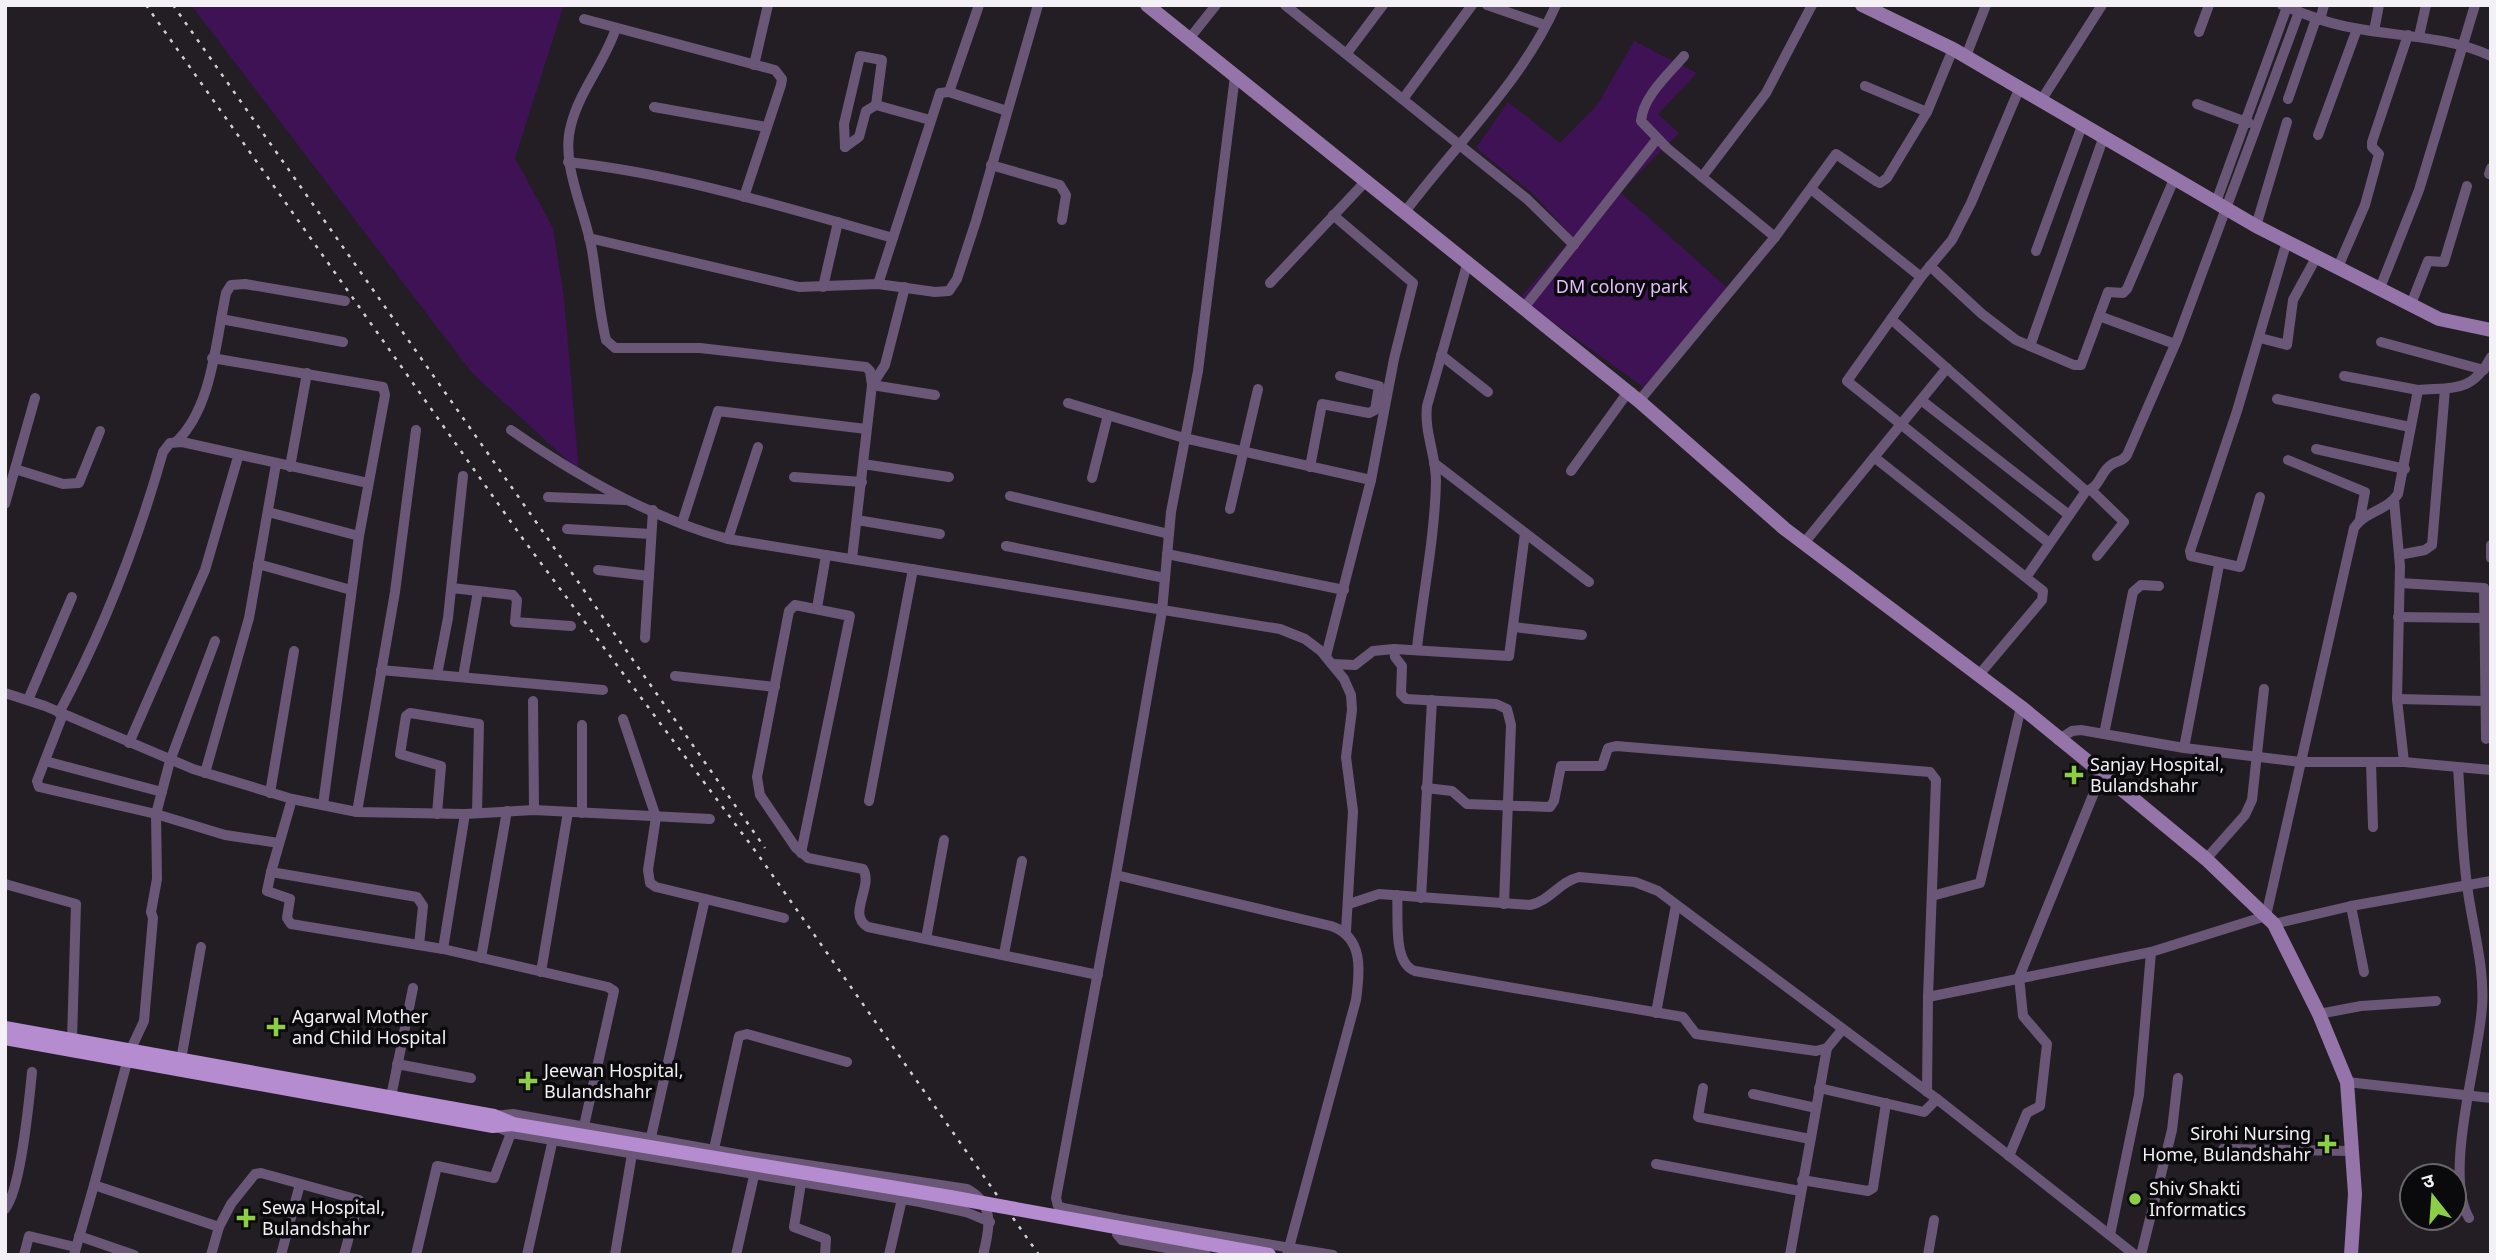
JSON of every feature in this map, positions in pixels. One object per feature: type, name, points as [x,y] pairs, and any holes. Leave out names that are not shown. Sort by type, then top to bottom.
[{"type":"main road","points":[[5,1028],[72,1040],[129,1055],[494,1121]]},
{"type":"main road","points":[[5,1038],[181,1060],[391,1097],[494,1121],[511,1128],[950,1197],[1269,1255]]},
{"type":"street","points":[[754,65],[768,5]]},
{"type":"street","points":[[949,92],[979,5]]},
{"type":"street","points":[[589,238],[777,283],[823,287],[878,284],[944,293],[953,286],[1038,5]]},
{"type":"street","points":[[1147,5],[1468,261],[1523,309],[1634,397],[1804,543],[2021,707],[2206,859],[2270,920],[2319,1014],[2347,1082],[2353,1151],[2354,1228],[2350,1239],[2351,1255]]},
{"type":"street","points":[[1189,39],[1216,5]]},
{"type":"street","points":[[1285,5],[1527,199],[1574,245]]},
{"type":"street","points":[[1347,53],[1383,5]]},
{"type":"street","points":[[1403,99],[1472,5]]},
{"type":"street","points":[[1487,5],[1545,25]]},
{"type":"street","points":[[1405,212],[1501,94],[1556,5]]},
{"type":"street","points":[[1702,177],[1766,93],[1812,5]]},
{"type":"street","points":[[1862,5],[1959,52],[2256,226],[2439,319],[2491,330]]},
{"type":"street","points":[[1572,471],[1775,237],[1836,154],[1876,181],[1884,181],[1927,112],[1986,5]]},
{"type":"street","points":[[2042,99],[2102,5]]},
{"type":"street","points":[[2199,32],[2209,5]]},
{"type":"street","points":[[2288,99],[2324,5]]},
{"type":"street","points":[[2374,31],[2379,5]]},
{"type":"street","points":[[2419,36],[2426,5]]},
{"type":"street","points":[[2380,288],[2419,190],[2475,5]]},
{"type":"street","points":[[2251,124],[2285,6],[2318,19],[2357,29],[2419,36],[2464,46],[2491,57]]},
{"type":"street","points":[[2026,576],[2088,491],[2111,465],[2125,458],[2175,344],[2251,124],[2299,12]]},
{"type":"street","points":[[584,19],[775,70],[782,79],[744,197]]},
{"type":"street","points":[[616,27],[604,60],[573,116],[567,142],[568,162],[589,238],[602,322],[610,345],[701,348],[855,364],[870,371],[872,385],[852,559]]},
{"type":"street","points":[[2318,135],[2357,29]]},
{"type":"street","points":[[2337,267],[2372,183],[2379,154],[2372,147],[2372,142],[2408,35]]},
{"type":"street","points":[[860,56],[882,60],[876,104],[866,111],[859,137],[845,147],[844,124],[860,56]]},
{"type":"street","points":[[1684,56],[1654,92],[1641,115],[1645,127],[1775,237]]},
{"type":"street","points":[[1235,76],[1198,371],[1169,534],[1162,611],[1056,1202],[1063,1208],[1124,1220],[1288,1251],[1333,1255]]},
{"type":"street","points":[[1865,86],[1927,112]]},
{"type":"street","points":[[2020,87],[1971,203],[1952,240],[1921,276],[1847,381],[2049,543]]},
{"type":"street","points":[[878,284],[940,93],[949,92],[1007,111]]},
{"type":"street","points":[[876,104],[930,120]]},
{"type":"street","points":[[2197,104],[2251,124]]},
{"type":"street","points":[[654,107],[766,127]]},
{"type":"street","points":[[2256,226],[2287,122]]},
{"type":"street","points":[[2036,251],[2083,123]]},
{"type":"street","points":[[2030,346],[2104,136]]},
{"type":"street","points":[[1523,309],[1657,139]]},
{"type":"street","points":[[568,162],[605,167],[744,197],[893,238]]},
{"type":"street","points":[[991,165],[1060,185],[1066,195],[1062,220]]},
{"type":"street","points":[[1930,266],[1982,314],[2030,346],[2074,365],[2081,365],[2108,292],[2123,293],[2127,289],[2175,177]]},
{"type":"street","points":[[1270,283],[1366,181]]},
{"type":"street","points":[[2411,304],[2428,261],[2444,262],[2468,186]]},
{"type":"street","points":[[1811,189],[1921,276]]},
{"type":"street","points":[[1329,660],[1413,283],[1333,215]]},
{"type":"street","points":[[823,287],[838,222]]},
{"type":"street","points":[[2260,497],[2243,565],[2236,568],[2193,558],[2190,551],[2260,338],[2287,241]]},
{"type":"street","points":[[2260,338],[2287,345],[2293,300],[2317,256]]},
{"type":"street","points":[[1417,648],[1436,490],[1434,463],[1425,422],[1468,261]]},
{"type":"street","points":[[176,442],[197,419],[228,289],[236,284],[345,301]]},
{"type":"street","points":[[872,385],[884,365],[905,287]]},
{"type":"street","points":[[2099,316],[2175,344]]},
{"type":"street","points":[[220,319],[343,342]]},
{"type":"street","points":[[1891,319],[2124,523],[2097,556]]},
{"type":"street","points":[[2381,342],[2484,370]]},
{"type":"street","points":[[1441,355],[1488,392]]},
{"type":"street","points":[[2344,376],[2418,390],[2464,387],[2484,370],[2491,357]]},
{"type":"street","points":[[212,358],[383,387],[385,395],[359,536],[323,805]]},
{"type":"street","points":[[1804,543],[1947,368]]},
{"type":"street","points":[[290,467],[307,373]]},
{"type":"street","points":[[1310,467],[1322,404],[1369,413],[1374,410],[1378,386],[1340,376]]},
{"type":"street","points":[[872,385],[935,394]]},
{"type":"street","points":[[1230,509],[1258,389]]},
{"type":"street","points":[[2399,555],[2425,550],[2432,545],[2445,389]]},
{"type":"street","points":[[2404,762],[2397,699],[2400,583],[2394,500],[2404,469],[2418,390]]},
{"type":"street","points":[[5,504],[35,398]]},
{"type":"street","points":[[2277,399],[2410,427]]},
{"type":"street","points":[[1921,400],[2069,516]]},
{"type":"street","points":[[1068,403],[1184,438],[1371,480]]},
{"type":"street","points":[[682,523],[718,411],[866,429]]},
{"type":"street","points":[[1092,478],[1108,415]]},
{"type":"street","points":[[357,811],[395,592],[416,430]]},
{"type":"street","points":[[511,430],[563,466],[630,500],[682,523],[729,539],[1280,629],[1305,639],[1329,660],[1344,679],[1353,710],[1346,757],[1353,811],[1346,931],[1354,943],[1359,974],[1356,1000],[1288,1251]]},
{"type":"street","points":[[15,469],[63,484],[79,483],[100,432]]},
{"type":"street","points":[[279,843],[225,835],[156,814],[42,789],[37,781],[61,714],[133,553],[163,452],[170,443],[176,442],[368,483]]},
{"type":"street","points":[[729,539],[758,447]]},
{"type":"street","points":[[2316,449],[2404,469]]},
{"type":"street","points":[[129,743],[205,570],[238,457]]},
{"type":"street","points":[[1874,457],[2041,587],[2042,600],[1978,676]]},
{"type":"street","points":[[2270,920],[2301,762],[2351,539],[2360,519],[2365,492],[2288,460]]},
{"type":"street","points":[[1434,463],[1589,582]]},
{"type":"street","points":[[205,773],[248,618],[276,464]]},
{"type":"street","points":[[863,464],[949,477]]},
{"type":"street","points":[[438,675],[452,588],[463,476]]},
{"type":"street","points":[[794,477],[862,482]]},
{"type":"street","points":[[1010,496],[1169,534]]},
{"type":"street","points":[[548,497],[630,500]]},
{"type":"street","points":[[2360,519],[2394,500]]},
{"type":"street","points":[[645,638],[653,510]]},
{"type":"street","points":[[268,512],[359,536]]},
{"type":"street","points":[[858,520],[940,534]]},
{"type":"street","points":[[567,529],[651,534]]},
{"type":"street","points":[[1329,660],[1354,665],[1373,651],[1417,648],[1505,657],[1512,652],[1525,533]]},
{"type":"street","points":[[2491,545],[2491,558]]},
{"type":"street","points":[[1006,546],[1165,578]]},
{"type":"street","points":[[1167,554],[1344,590]]},
{"type":"street","points":[[817,608],[826,555]]},
{"type":"street","points":[[258,564],[351,590]]},
{"type":"street","points":[[2184,748],[2219,565]]},
{"type":"street","points":[[869,801],[913,569]]},
{"type":"street","points":[[598,570],[649,576]]},
{"type":"street","points":[[2400,583],[2483,587],[2486,739]]},
{"type":"street","points":[[2104,734],[2130,598],[2141,585],[2159,586]]},
{"type":"street","points":[[452,588],[515,596],[514,621],[571,626]]},
{"type":"street","points":[[463,677],[478,591]]},
{"type":"street","points":[[28,700],[72,597]]},
{"type":"street","points":[[801,853],[850,620],[847,613],[794,605],[789,611],[758,786],[760,794],[801,853],[808,858],[863,870],[867,877],[859,914],[863,924],[1098,975]]},
{"type":"street","points":[[2398,617],[2485,618]]},
{"type":"street","points":[[1514,627],[1582,635]]},
{"type":"street","points":[[24,1255],[29,1236],[75,1251],[129,1055],[145,1021],[153,918],[150,912],[157,879],[156,814],[170,761],[215,641]]},
{"type":"street","points":[[1394,649],[1395,657],[1402,666],[1402,697],[1496,704],[1507,709],[1511,724],[1504,904]]},
{"type":"street","points":[[270,793],[294,651]]},
{"type":"street","points":[[381,670],[603,690]]},
{"type":"street","points":[[675,676],[775,687]]},
{"type":"street","points":[[2206,859],[2245,815],[2252,800],[2264,689]]},
{"type":"street","points":[[5,693],[28,700],[170,761],[292,800],[357,811],[464,814],[534,810],[710,819]]},
{"type":"street","points":[[2397,699],[2486,701]]},
{"type":"street","points":[[1421,898],[1432,700]]},
{"type":"street","points":[[533,701],[534,810]]},
{"type":"street","points":[[1932,896],[1980,883],[2021,707]]},
{"type":"street","points":[[436,814],[441,766],[400,754],[406,716],[410,713],[479,723],[477,813]]},
{"type":"street","points":[[623,719],[656,817],[648,870],[650,883],[784,918]]},
{"type":"street","points":[[582,724],[582,813]]},
{"type":"street","points":[[2059,740],[2072,731],[2301,762],[2404,762],[2491,769]]},
{"type":"street","points":[[1426,788],[1452,791],[1463,803],[1550,807],[1554,801],[1560,766],[1602,766],[1606,751],[1611,746],[1930,772],[1936,780],[1927,1092]]},
{"type":"street","points":[[45,761],[162,792]]},
{"type":"street","points":[[2371,762],[2373,827]]},
{"type":"street","points":[[2458,768],[2467,883],[2482,983],[2482,1009],[2466,1094],[2461,1199],[2469,1218]]},
{"type":"street","points":[[2009,1156],[2027,1113],[2040,1106],[2048,1051],[2045,1038],[2023,1016],[2019,977],[2102,773]]},
{"type":"street","points":[[292,800],[267,891],[289,899],[287,918],[292,924],[443,949],[608,987],[614,991],[584,1125]]},
{"type":"street","points":[[481,958],[507,811]]},
{"type":"street","points":[[541,972],[568,812]]},
{"type":"street","points":[[443,949],[464,814]]},
{"type":"street","points":[[926,939],[944,840]]},
{"type":"street","points":[[1004,954],[1022,861]]},
{"type":"street","points":[[271,872],[417,897],[423,906],[419,945]]},
{"type":"street","points":[[1116,875],[1346,931]]},
{"type":"street","points":[[1349,904],[1379,894],[1504,904],[1541,903],[1570,880],[1590,877],[1648,885],[1723,937],[1842,1030],[1937,1099],[2135,1255]]},
{"type":"street","points":[[1928,997],[2151,952],[2270,920],[2467,883],[2491,881]]},
{"type":"street","points":[[5,884],[76,904],[72,1040]]},
{"type":"street","points":[[1397,895],[1401,957],[1408,969],[1683,1017],[1696,1034],[1815,1051],[1826,1048]]},
{"type":"street","points":[[651,1137],[705,899]]},
{"type":"street","points":[[1656,1013],[1676,905]]},
{"type":"street","points":[[2351,906],[2364,972]]},
{"type":"street","points":[[181,1060],[201,947]]},
{"type":"street","points":[[2109,1235],[2138,1095],[2151,952]]},
{"type":"street","points":[[391,1097],[412,988]]},
{"type":"street","points":[[2319,1014],[2371,1005],[2436,1001]]},
{"type":"street","points":[[1790,1255],[1826,1048],[1842,1030]]},
{"type":"street","points":[[713,1149],[739,1036],[747,1034],[847,1062]]},
{"type":"street","points":[[397,1064],[471,1078]]},
{"type":"street","points":[[5,1209],[11,1200],[20,1156],[33,1072]]},
{"type":"street","points":[[2141,1255],[2172,1130],[2178,1077]]},
{"type":"street","points":[[2347,1082],[2491,1098]]},
{"type":"street","points":[[1703,1088],[1698,1117],[1810,1139]]},
{"type":"street","points":[[1819,1088],[1924,1112],[1937,1099]]},
{"type":"street","points":[[1753,1094],[1816,1108]]},
{"type":"street","points":[[1656,1164],[1801,1185],[1868,1191],[1873,1188],[1886,1103]]},
{"type":"street","points":[[494,1121],[513,1114],[967,1189],[978,1195],[987,1207],[990,1222],[983,1255]]},
{"type":"street","points":[[416,1255],[438,1166],[494,1178],[511,1128],[632,1154],[902,1199],[966,1212],[990,1222]]},
{"type":"street","points":[[527,1255],[553,1139]]},
{"type":"street","points":[[2223,1149],[2353,1151]]},
{"type":"street","points":[[615,1255],[632,1154]]},
{"type":"street","points":[[211,1255],[219,1227],[231,1204],[255,1174],[359,1200],[344,1255]]},
{"type":"street","points":[[736,1255],[754,1176]]},
{"type":"street","points":[[802,1183],[794,1227],[826,1239],[825,1255]]},
{"type":"street","points":[[281,1255],[300,1184]]},
{"type":"street","points":[[94,1185],[219,1227]]},
{"type":"street","points":[[888,1255],[902,1199]]},
{"type":"street","points":[[1124,1220],[1119,1222],[1117,1234],[1122,1240],[1199,1254]]},
{"type":"street","points":[[1927,1255],[1934,1220]]},
{"type":"street","points":[[2354,1228],[2360,1238],[2360,1255]]},
{"type":"street","points":[[79,1236],[134,1255]]},
{"type":"green space","points":[[191,5],[564,5],[515,158],[553,228],[564,298],[579,471],[472,373]]},
{"type":"green space","name":"DM colony park","points":[[1634,41],[1697,73],[1658,114],[1679,133],[1620,192],[1733,293],[1650,392],[1520,298],[1573,237],[1532,193],[1476,148],[1508,102],[1560,143],[1598,104]]},
{"type":"railway","points":[[146,5],[523,539],[759,856],[1039,1255]]},
{"type":"railway","points":[[173,5],[765,848]]},
{"type":"place","name":"Sanjay Hospital, Bulandshahr","points":[[2074,775]]},
{"type":"place","name":"Agarwal Mother and Child Hospital","points":[[276,1027]]},
{"type":"place","name":"Jeewan Hospital, Bulandshahr","points":[[528,1081]]},
{"type":"place","name":"Sirohi Nursing Home, Bulandshahr","points":[[2327,1144]]},
{"type":"place","name":"Shiv Shakti Informatics","points":[[2135,1199]]},
{"type":"place","name":"Sewa Hospital, Bulandshahr","points":[[246,1218]]}]
